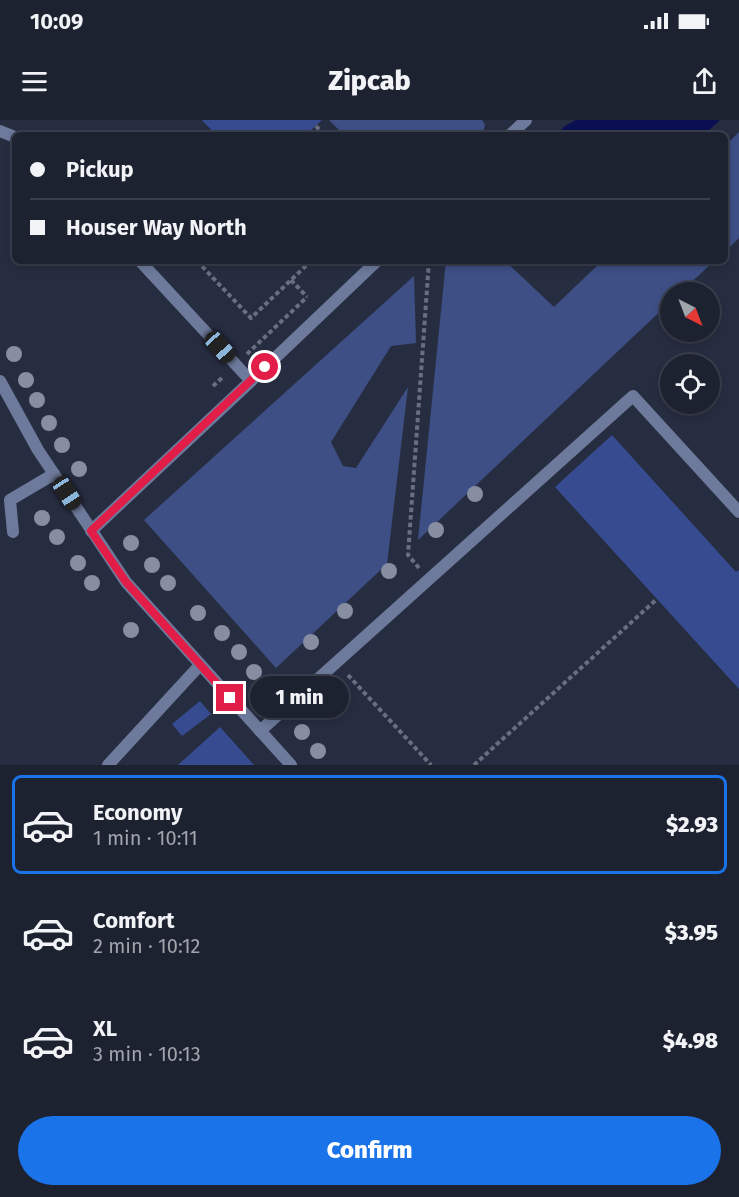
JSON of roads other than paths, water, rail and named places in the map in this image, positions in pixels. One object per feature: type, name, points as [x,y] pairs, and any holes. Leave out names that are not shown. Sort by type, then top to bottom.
[{"type":"lane","points":[[513,132],[526,120]]},
{"type":"lane","points":[[143,264],[251,381]]},
{"type":"lane","points":[[91,531],[374,264]]},
{"type":"lane","points":[[0,381],[38,450],[126,582],[291,765]]},
{"type":"lane","points":[[260,731],[633,396],[739,512]]},
{"type":"lane","points":[[12,532],[10,500],[54,474]]},
{"type":"lane","points":[[108,765],[200,665]]}]
